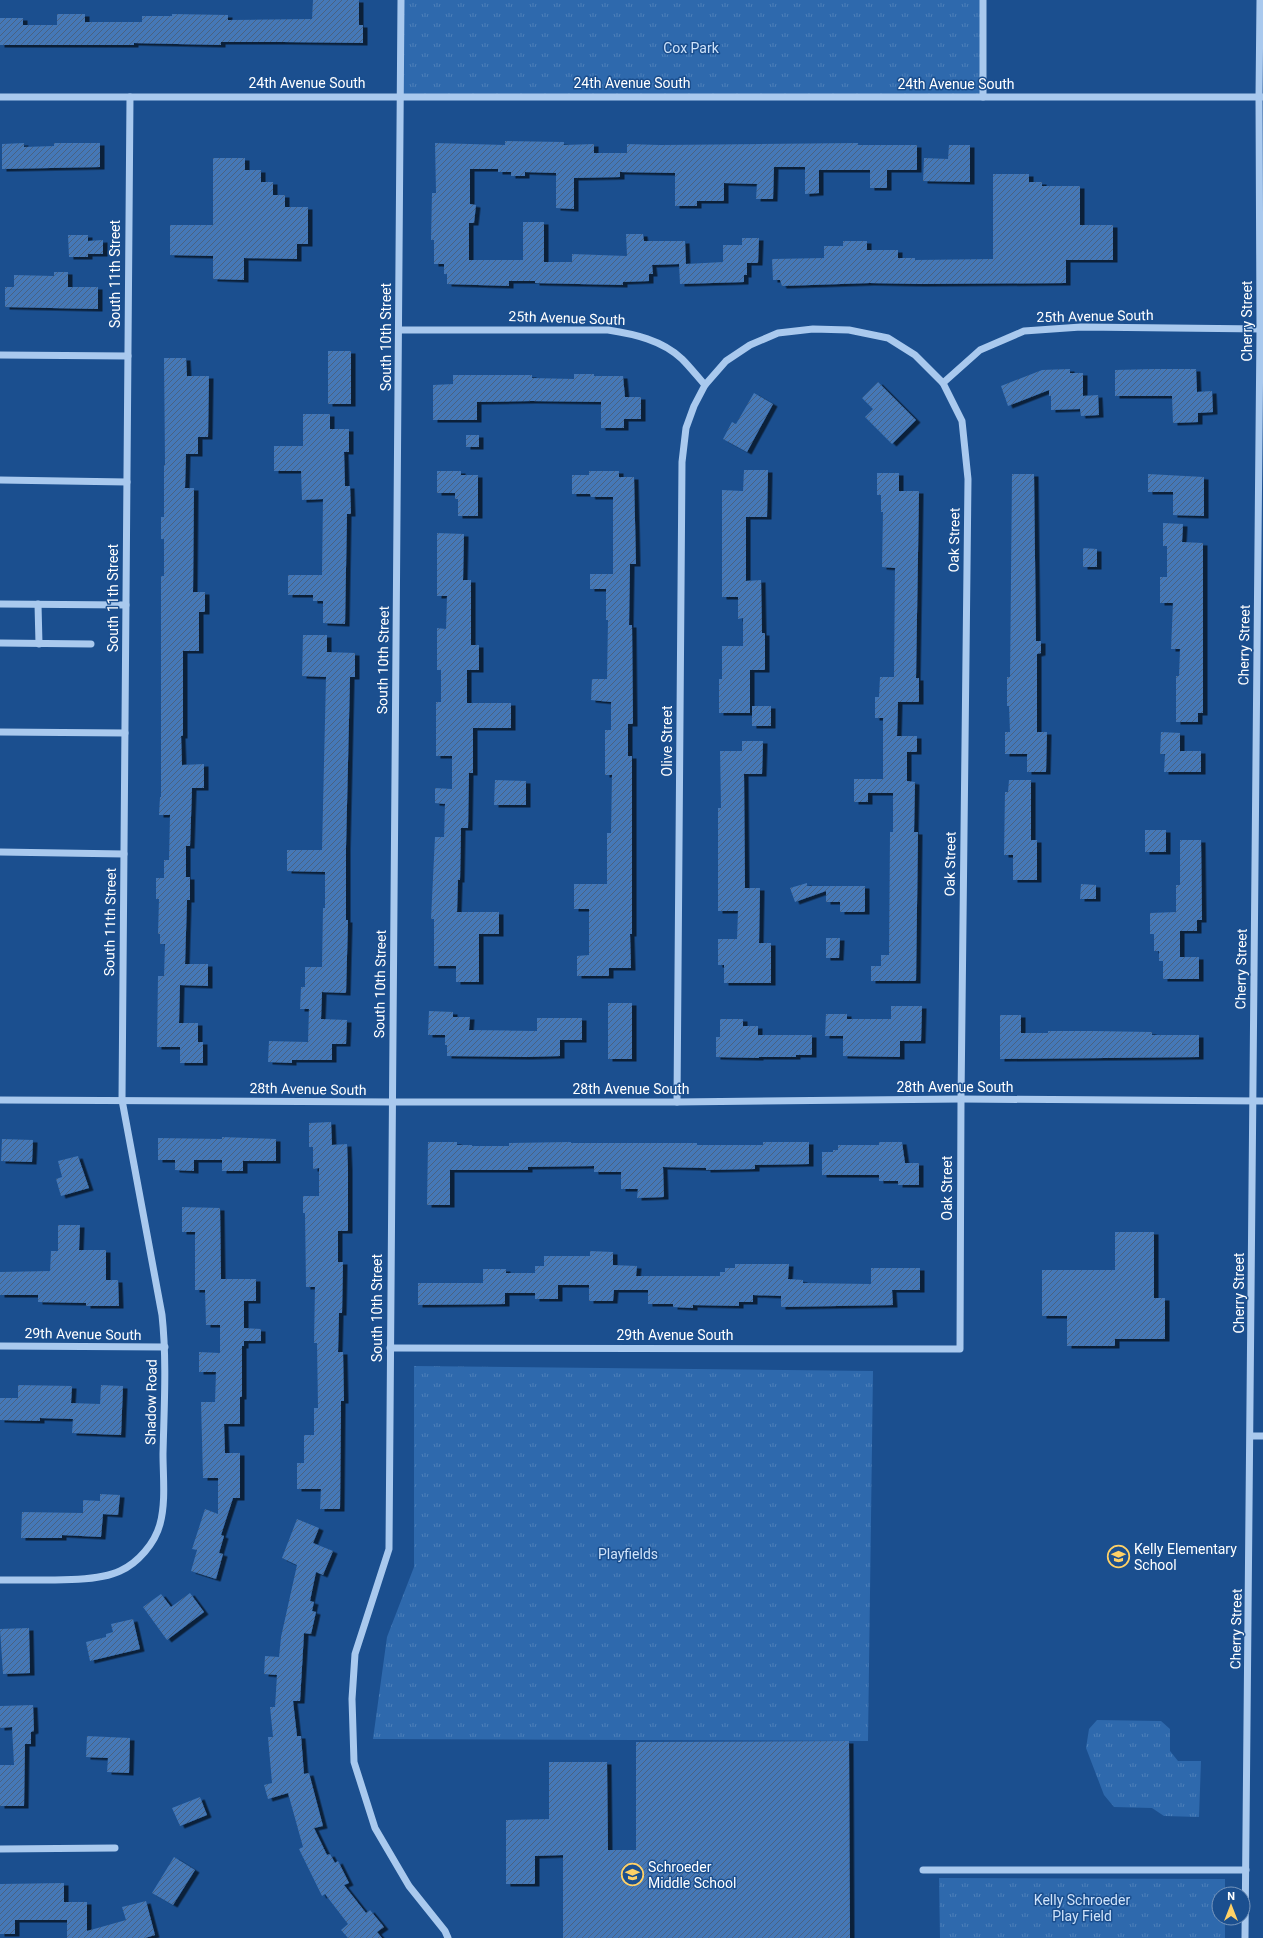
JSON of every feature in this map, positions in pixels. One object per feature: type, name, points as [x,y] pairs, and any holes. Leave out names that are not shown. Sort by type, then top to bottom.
[{"type":"street","name":"South 10th Street","points":[[401,0],[399,96],[399,330],[389,1549],[355,1654],[352,1699],[354,1762],[375,1828],[409,1886],[445,1931],[448,1938]]},
{"type":"street","points":[[983,0],[983,97]]},
{"type":"street","name":"Cherry Street","points":[[1245,1938],[1262,329],[1260,0]]},
{"type":"street","name":"24th Avenue South","points":[[0,97],[1261,97]]},
{"type":"street","name":"South 11th Street","points":[[122,1100],[130,97]]},
{"type":"street","name":"25th Avenue South","points":[[943,383],[980,350],[1024,331],[1081,327],[1262,329]]},
{"type":"street","points":[[705,385],[726,361],[750,345],[778,333],[813,329],[849,330],[888,338],[915,355],[943,383]]},
{"type":"street","name":"25th Avenue South","points":[[399,330],[608,330],[635,334],[654,341],[681,358],[705,385]]},
{"type":"street","points":[[0,354],[128,356]]},
{"type":"street","name":"Oak Street","points":[[943,383],[962,421],[968,479],[961,1099],[960,1349]]},
{"type":"street","name":"Olive Street","points":[[677,1102],[682,462],[686,428],[694,406],[705,385]]},
{"type":"street","points":[[0,480],[127,482]]},
{"type":"street","points":[[0,604],[126,605]]},
{"type":"street","points":[[38,604],[39,644]]},
{"type":"street","points":[[0,644],[91,644]]},
{"type":"street","points":[[0,732],[125,733]]},
{"type":"street","points":[[0,852],[124,854]]},
{"type":"street","name":"28th Avenue South","points":[[0,1100],[677,1102],[961,1099],[1263,1101]]},
{"type":"street","name":"Shadow Road","points":[[0,1580],[97,1578],[120,1571],[139,1558],[150,1545],[160,1524],[166,1347],[162,1315],[122,1100]]},
{"type":"street","name":"29th Avenue South","points":[[0,1346],[166,1347]]},
{"type":"street","name":"29th Avenue South","points":[[390,1348],[960,1349]]},
{"type":"street","points":[[1251,1436],[1263,1436]]},
{"type":"street","points":[[0,1849],[115,1848]]},
{"type":"street","points":[[923,1870],[1246,1870]]},
{"type":"green space","name":"Cox Park","points":[[400,0],[983,0],[983,97],[399,96]]},
{"type":"green space","name":"Playfields","points":[[414,1366],[873,1371],[868,1741],[373,1739],[387,1637],[414,1567]]},
{"type":"green space","points":[[1097,1720],[1161,1721],[1170,1729],[1170,1751],[1178,1761],[1201,1761],[1199,1817],[1164,1816],[1152,1808],[1114,1807],[1104,1795],[1086,1748],[1089,1729]]},
{"type":"green space","name":"Kelly Schroeder Play Field","points":[[939,1878],[1225,1879],[1225,1886],[1211,1886],[1211,1926],[1225,1926],[1225,1938],[940,1938]]},
{"type":"building","points":[[313,0],[359,0],[359,25],[363,25],[363,43],[221,42],[221,45],[134,43],[134,45],[0,45],[0,18],[23,18],[23,25],[57,25],[57,14],[85,14],[85,22],[142,22],[142,16],[172,16],[172,14],[228,15],[228,20],[312,19]]},
{"type":"building","points":[[505,141],[564,142],[564,145],[594,144],[594,153],[627,153],[627,144],[858,143],[858,145],[917,145],[917,170],[887,170],[887,188],[870,188],[870,170],[819,170],[819,193],[805,194],[805,167],[774,167],[773,199],[756,199],[757,184],[724,183],[724,201],[697,201],[697,206],[675,206],[675,173],[620,172],[620,177],[574,178],[574,209],[556,208],[556,173],[525,172],[525,176],[511,176],[511,172],[498,172],[498,169],[470,169],[470,204],[476,205],[474,223],[469,223],[469,260],[523,260],[523,222],[544,222],[544,262],[572,262],[572,254],[627,256],[626,234],[643,234],[644,241],[685,241],[686,264],[723,262],[723,245],[742,245],[742,238],[759,238],[758,263],[747,263],[747,275],[744,275],[744,282],[680,284],[679,264],[652,265],[653,274],[649,274],[649,281],[623,282],[623,285],[535,283],[535,281],[509,281],[509,286],[447,284],[447,274],[444,274],[444,264],[434,264],[434,240],[431,240],[432,193],[436,193],[435,143],[505,145]]},
{"type":"building","points":[[24,143],[24,147],[54,146],[54,143],[100,143],[100,167],[2,169],[2,144]]},
{"type":"building","points":[[949,145],[970,145],[970,182],[923,181],[924,158],[948,159]]},
{"type":"building","points":[[213,158],[245,158],[245,170],[261,170],[261,182],[273,182],[273,195],[285,195],[285,207],[308,207],[308,244],[297,244],[297,259],[244,258],[244,280],[213,279],[213,256],[170,255],[170,225],[213,225]]},
{"type":"building","points":[[993,174],[1029,174],[1029,182],[1042,182],[1042,186],[1080,186],[1080,225],[1113,225],[1113,260],[1066,260],[1066,283],[870,283],[782,286],[780,280],[773,280],[772,259],[824,258],[824,246],[843,246],[843,241],[867,241],[867,250],[898,250],[898,258],[915,258],[915,260],[993,259]]},
{"type":"building","points":[[68,235],[88,235],[88,241],[103,240],[103,254],[88,254],[88,257],[69,257]]},
{"type":"building","points":[[54,272],[68,272],[68,287],[98,287],[98,309],[5,307],[5,287],[14,287],[14,275],[54,276]]},
{"type":"building","points":[[328,351],[351,351],[351,404],[328,404]]},
{"type":"building","points":[[164,358],[186,358],[187,376],[209,376],[208,437],[198,437],[198,454],[186,454],[185,488],[194,488],[193,592],[205,592],[205,612],[199,612],[199,651],[183,651],[183,736],[181,736],[182,765],[204,764],[204,788],[192,788],[190,846],[186,846],[186,877],[190,877],[190,900],[187,900],[185,964],[208,964],[208,986],[180,985],[179,1023],[198,1023],[198,1042],[203,1042],[203,1063],[180,1063],[180,1047],[157,1047],[158,976],[164,976],[165,944],[160,944],[160,934],[158,934],[159,899],[156,899],[156,878],[164,878],[164,860],[169,860],[170,815],[159,815],[161,797],[161,576],[164,576],[164,539],[161,539],[161,517],[164,517],[165,465]]},
{"type":"building","points":[[1070,369],[1070,373],[1083,373],[1083,396],[1098,395],[1099,415],[1081,416],[1080,409],[1051,410],[1051,396],[1049,396],[1049,390],[1008,406],[1001,386],[1042,370]]},
{"type":"building","points":[[1196,369],[1197,392],[1212,391],[1213,412],[1198,413],[1198,422],[1173,423],[1172,396],[1115,396],[1115,370]]},
{"type":"building","points":[[574,374],[623,376],[625,397],[641,397],[641,419],[624,419],[624,428],[601,428],[601,402],[532,401],[477,402],[477,420],[433,420],[433,385],[453,384],[453,375],[532,375],[532,378],[574,379]]},
{"type":"building","points":[[878,382],[916,420],[892,444],[865,417],[873,409],[862,398]]},
{"type":"building","points":[[754,393],[773,404],[747,452],[723,439],[732,422],[736,424]]},
{"type":"building","points":[[303,414],[330,414],[330,429],[349,429],[349,452],[344,452],[345,486],[350,486],[351,514],[347,514],[345,624],[323,623],[323,601],[313,601],[313,595],[288,595],[288,575],[322,575],[323,499],[302,500],[301,471],[274,471],[274,446],[303,446]]},
{"type":"building","points":[[466,435],[479,435],[479,447],[466,447]]},
{"type":"building","points":[[744,470],[768,470],[767,517],[746,517],[746,581],[761,580],[762,633],[765,633],[765,670],[750,670],[750,713],[719,713],[719,679],[722,679],[722,646],[743,646],[743,618],[738,619],[738,597],[722,597],[722,490],[743,491]]},
{"type":"building","points":[[437,471],[461,471],[461,475],[478,475],[478,516],[458,516],[458,499],[455,499],[455,493],[437,493]]},
{"type":"building","points":[[589,471],[619,471],[619,477],[634,477],[636,564],[630,564],[629,625],[632,625],[633,724],[628,724],[628,756],[632,756],[631,968],[609,968],[609,976],[577,976],[577,956],[589,955],[589,909],[574,909],[574,884],[607,884],[607,833],[611,833],[612,775],[605,775],[605,730],[611,730],[611,702],[591,700],[592,679],[607,679],[608,620],[606,620],[606,589],[590,589],[590,574],[613,574],[613,497],[591,497],[590,494],[572,494],[572,475],[589,475]]},
{"type":"building","points":[[877,473],[899,473],[899,491],[919,491],[916,678],[919,678],[919,702],[898,702],[897,736],[917,736],[917,752],[907,752],[907,781],[915,782],[914,832],[918,832],[916,981],[871,981],[871,966],[881,966],[881,955],[889,955],[890,832],[893,832],[893,793],[868,793],[868,802],[854,802],[854,779],[883,779],[883,718],[875,718],[875,697],[879,697],[880,677],[894,677],[895,568],[882,567],[883,512],[881,512],[881,495],[877,495]]},
{"type":"building","points":[[1012,474],[1034,474],[1036,641],[1041,641],[1041,653],[1037,654],[1037,732],[1047,732],[1046,772],[1027,772],[1027,754],[1005,754],[1005,732],[1010,732],[1009,706],[1007,706],[1007,677],[1010,677]]},
{"type":"building","points":[[1148,474],[1204,477],[1204,516],[1173,515],[1173,492],[1148,492]]},
{"type":"building","points":[[1163,523],[1183,524],[1182,542],[1203,543],[1203,713],[1198,713],[1198,722],[1176,722],[1176,676],[1179,676],[1180,649],[1171,649],[1173,603],[1160,603],[1160,577],[1167,577],[1167,546],[1163,546]]},
{"type":"building","points":[[437,533],[464,534],[463,580],[471,580],[471,645],[479,645],[479,670],[467,670],[467,703],[511,703],[511,728],[473,728],[473,773],[469,773],[468,828],[461,828],[460,880],[458,880],[457,912],[499,912],[499,934],[479,934],[479,982],[456,982],[456,966],[434,966],[434,919],[431,919],[435,837],[444,837],[445,804],[435,803],[435,788],[452,789],[452,756],[436,756],[436,702],[441,702],[441,670],[437,670],[437,628],[446,629],[447,596],[437,596]]},
{"type":"building","points":[[1083,548],[1097,549],[1097,567],[1083,567]]},
{"type":"building","points":[[303,635],[327,635],[327,652],[355,653],[355,677],[350,677],[346,847],[346,920],[348,920],[346,993],[322,992],[321,1019],[347,1020],[346,1044],[332,1044],[332,1060],[292,1060],[292,1063],[268,1062],[269,1041],[308,1042],[309,1009],[300,1009],[301,987],[305,987],[305,967],[322,967],[325,872],[287,871],[287,850],[322,850],[326,677],[302,676]]},
{"type":"building","points":[[752,706],[771,706],[771,726],[752,726]]},
{"type":"building","points":[[1161,732],[1180,733],[1180,751],[1201,751],[1201,772],[1164,772],[1165,754],[1160,754]]},
{"type":"building","points":[[742,741],[763,741],[762,774],[744,774],[745,888],[760,888],[759,943],[771,943],[771,983],[724,983],[724,965],[718,965],[718,939],[737,939],[738,911],[718,911],[718,808],[721,808],[720,751],[742,751]]},
{"type":"building","points":[[495,780],[526,781],[526,805],[494,805]]},
{"type":"building","points":[[1009,780],[1031,780],[1031,840],[1037,840],[1037,880],[1013,880],[1013,855],[1004,855],[1005,792],[1008,792]]},
{"type":"building","points":[[1145,830],[1166,830],[1166,852],[1145,852]]},
{"type":"building","points":[[1180,840],[1201,840],[1202,920],[1197,920],[1197,931],[1180,931],[1180,957],[1199,957],[1199,979],[1163,979],[1163,961],[1159,961],[1159,951],[1154,951],[1154,934],[1150,934],[1150,913],[1176,912],[1176,885],[1180,885]]},
{"type":"building","points":[[807,883],[807,886],[865,886],[865,912],[840,912],[840,902],[826,902],[826,891],[795,902],[790,888]]},
{"type":"building","points":[[1081,884],[1096,885],[1096,899],[1080,899]]},
{"type":"building","points":[[826,938],[840,938],[839,958],[826,958]]},
{"type":"building","points":[[608,1003],[632,1003],[632,1059],[608,1059]]},
{"type":"building","points":[[891,1006],[922,1006],[921,1041],[900,1041],[900,1057],[843,1056],[843,1036],[825,1036],[826,1014],[847,1014],[847,1019],[891,1019]]},
{"type":"building","points":[[429,1011],[453,1012],[453,1017],[470,1017],[469,1030],[537,1031],[537,1018],[582,1018],[582,1040],[560,1040],[560,1056],[447,1056],[445,1035],[428,1035]]},
{"type":"building","points":[[1000,1015],[1021,1015],[1021,1033],[1048,1033],[1048,1031],[1094,1031],[1152,1032],[1152,1035],[1199,1035],[1199,1057],[1000,1059]]},
{"type":"building","points":[[720,1019],[743,1019],[743,1026],[758,1026],[758,1035],[812,1035],[812,1055],[759,1058],[716,1057],[716,1037],[720,1037]]},
{"type":"building","points":[[331,1122],[332,1145],[347,1144],[348,1231],[338,1231],[338,1262],[343,1262],[342,1313],[339,1313],[338,1352],[343,1352],[344,1401],[341,1401],[340,1509],[320,1509],[321,1489],[297,1489],[297,1463],[304,1463],[304,1435],[314,1435],[314,1408],[318,1408],[317,1343],[314,1343],[315,1287],[306,1287],[305,1213],[303,1213],[303,1196],[319,1196],[319,1168],[313,1169],[313,1147],[309,1147],[309,1123]]},
{"type":"building","points":[[222,1137],[276,1139],[276,1161],[243,1161],[243,1171],[222,1171],[222,1160],[194,1160],[194,1171],[175,1170],[175,1160],[158,1160],[158,1138],[222,1139]]},
{"type":"building","points":[[2,1139],[33,1140],[32,1162],[1,1161]]},
{"type":"building","points":[[428,1142],[457,1142],[457,1145],[472,1146],[509,1146],[509,1143],[571,1142],[763,1145],[763,1142],[809,1142],[809,1164],[755,1165],[755,1169],[706,1170],[706,1168],[663,1167],[664,1197],[637,1198],[638,1189],[621,1189],[621,1172],[594,1172],[594,1166],[528,1167],[528,1170],[450,1170],[450,1205],[427,1205]]},
{"type":"building","points":[[879,1142],[902,1142],[905,1163],[919,1163],[919,1185],[898,1185],[898,1181],[879,1181],[879,1175],[822,1175],[822,1152],[833,1152],[833,1150],[838,1150],[838,1145],[879,1145]]},
{"type":"building","points":[[78,1156],[89,1188],[61,1196],[56,1179],[62,1177],[58,1161]]},
{"type":"building","points":[[182,1207],[220,1208],[221,1279],[256,1279],[256,1301],[244,1301],[244,1328],[261,1329],[261,1341],[244,1341],[244,1346],[242,1346],[242,1397],[240,1397],[240,1424],[224,1424],[225,1453],[240,1453],[240,1498],[233,1498],[221,1535],[224,1536],[219,1553],[223,1554],[216,1579],[191,1571],[197,1550],[192,1549],[205,1509],[218,1514],[218,1478],[203,1478],[201,1402],[215,1402],[216,1372],[199,1372],[199,1352],[220,1353],[220,1325],[206,1325],[205,1290],[195,1290],[195,1232],[182,1232]]},
{"type":"building","points":[[58,1225],[80,1225],[79,1250],[106,1250],[106,1280],[118,1280],[119,1306],[86,1306],[86,1303],[38,1302],[38,1295],[0,1295],[0,1272],[50,1271],[51,1251],[58,1251]]},
{"type":"building","points":[[1115,1232],[1154,1232],[1154,1298],[1165,1298],[1165,1339],[1115,1339],[1115,1346],[1067,1346],[1067,1316],[1042,1316],[1042,1270],[1115,1270]]},
{"type":"building","points":[[590,1251],[613,1252],[613,1265],[637,1266],[636,1276],[720,1276],[720,1272],[725,1272],[725,1268],[735,1268],[735,1264],[789,1264],[788,1279],[803,1280],[803,1283],[871,1284],[871,1268],[920,1268],[920,1290],[892,1290],[893,1305],[781,1307],[781,1296],[753,1295],[753,1302],[739,1302],[739,1306],[693,1305],[693,1308],[673,1307],[673,1304],[648,1304],[648,1290],[614,1290],[613,1301],[589,1301],[589,1285],[558,1285],[558,1299],[535,1299],[535,1293],[505,1293],[505,1304],[418,1305],[418,1283],[483,1283],[483,1269],[506,1269],[506,1273],[535,1273],[535,1266],[544,1266],[544,1256],[590,1256]]},
{"type":"building","points":[[18,1385],[72,1386],[71,1403],[100,1404],[101,1385],[123,1386],[121,1435],[72,1433],[73,1419],[40,1418],[40,1421],[0,1420],[0,1398],[18,1398]]},
{"type":"building","points":[[100,1494],[120,1495],[118,1515],[103,1514],[101,1537],[62,1535],[62,1538],[21,1538],[22,1512],[83,1513],[83,1500],[100,1501]]},
{"type":"building","points":[[297,1519],[319,1528],[313,1543],[333,1551],[323,1575],[316,1572],[310,1601],[314,1602],[312,1611],[316,1612],[311,1634],[304,1633],[300,1701],[293,1701],[297,1736],[301,1736],[304,1774],[309,1773],[323,1826],[314,1828],[327,1855],[330,1854],[335,1863],[338,1861],[349,1883],[344,1885],[366,1913],[370,1910],[384,1927],[377,1932],[382,1938],[348,1938],[341,1930],[348,1924],[325,1894],[322,1896],[299,1849],[303,1847],[288,1793],[268,1799],[264,1785],[272,1783],[268,1737],[273,1737],[270,1707],[275,1707],[277,1675],[264,1674],[265,1656],[279,1657],[281,1637],[297,1565],[282,1558]]},
{"type":"building","points":[[190,1593],[204,1612],[167,1640],[143,1607],[161,1594],[171,1607]]},
{"type":"building","points":[[133,1619],[140,1649],[90,1661],[86,1642],[106,1637],[106,1634],[113,1632],[111,1624]]},
{"type":"building","points":[[29,1628],[30,1673],[3,1674],[0,1629]]},
{"type":"building","points":[[33,1705],[34,1731],[31,1732],[31,1744],[25,1744],[24,1806],[0,1806],[0,1765],[14,1765],[12,1727],[0,1728],[0,1706]]},
{"type":"building","points":[[87,1736],[130,1738],[129,1773],[107,1772],[108,1758],[86,1757]]},
{"type":"building","points":[[849,1741],[850,1938],[563,1938],[563,1855],[535,1856],[535,1884],[506,1884],[506,1820],[549,1819],[549,1762],[607,1762],[608,1850],[636,1850],[636,1742]]},
{"type":"building","points":[[200,1797],[207,1815],[180,1826],[172,1808]]},
{"type":"building","points":[[174,1857],[195,1870],[173,1905],[152,1893]]},
{"type":"building","points":[[64,1883],[64,1902],[87,1902],[87,1931],[126,1920],[122,1907],[146,1901],[155,1935],[145,1938],[67,1938],[67,1920],[15,1920],[15,1934],[0,1934],[0,1884]]},
{"type":"place","name":"Kelly Elementary School","points":[[1119,1557]]},
{"type":"place","name":"Schroeder Middle School","points":[[633,1875]]}]
